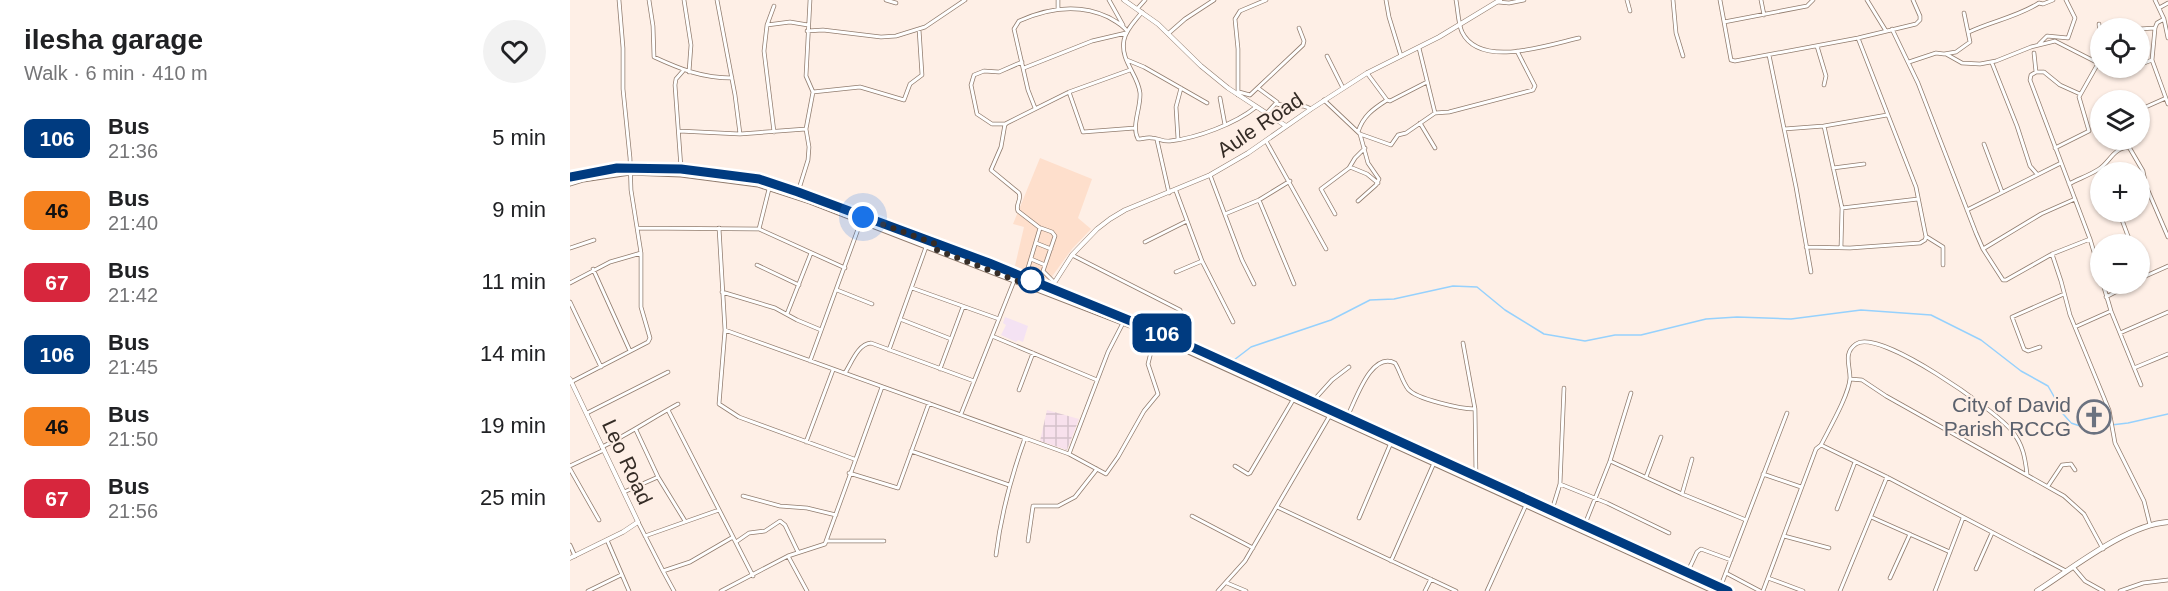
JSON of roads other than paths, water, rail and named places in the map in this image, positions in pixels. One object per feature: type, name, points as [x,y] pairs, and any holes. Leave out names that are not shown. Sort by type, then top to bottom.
[{"type":"main road","points":[[570,183],[630,170]]},
{"type":"main road","points":[[570,177],[598,171],[630,170],[681,171],[759,179],[798,192],[861,221],[926,246],[1052,285],[1170,337],[1187,347]]},
{"type":"main road","points":[[681,171],[769,187],[854,216],[1187,347],[1434,463],[1475,478],[1526,507],[1583,528],[1718,589],[1728,591]]},
{"type":"main road","points":[[1295,396],[1313,401],[1475,478],[1551,510],[1583,528]]},
{"type":"main road","points":[[2037,591],[2126,534],[2150,525],[2168,522]]},
{"type":"main road","points":[[1661,564],[1688,573],[1718,589]]},
{"type":"street","points":[[571,380],[601,367],[650,339],[641,307],[641,253],[624,110],[623,48],[619,0]]},
{"type":"street","points":[[649,0],[654,57],[677,66],[683,71],[718,78],[732,78]]},
{"type":"street","points":[[684,0],[691,45],[689,72]]},
{"type":"street","points":[[717,0],[738,108],[740,134]]},
{"type":"street","points":[[798,192],[808,160],[809,147],[806,129],[813,93],[806,76],[807,25],[810,0],[815,0]]},
{"type":"street","points":[[886,0],[896,3]]},
{"type":"street","points":[[807,31],[823,30],[889,37],[919,29],[965,0]]},
{"type":"street","points":[[1058,0],[1058,9]]},
{"type":"street","points":[[1109,0],[1127,32]]},
{"type":"street","points":[[1124,0],[1169,33],[1201,66],[1286,126]]},
{"type":"street","points":[[1137,9],[1145,0]]},
{"type":"street","points":[[1169,33],[1185,19],[1214,0]]},
{"type":"street","points":[[1238,93],[1235,19],[1240,11],[1266,0]]},
{"type":"street","points":[[1386,0],[1401,56]]},
{"type":"street","points":[[1456,0],[1460,26],[1465,36],[1478,49],[1498,52],[1517,51],[1579,38]]},
{"type":"street","points":[[1499,1],[1509,3],[1524,0]]},
{"type":"street","points":[[1627,0],[1630,11]]},
{"type":"street","points":[[1673,0],[1676,33],[1683,56]]},
{"type":"street","points":[[1720,0],[1732,61],[1858,38],[1918,23],[1920,16],[1913,0]]},
{"type":"street","points":[[1761,0],[1764,15]]},
{"type":"street","points":[[1724,22],[1807,6],[1813,0]]},
{"type":"street","points":[[1868,0],[1886,31]]},
{"type":"street","points":[[1969,32],[1994,21],[2008,19],[2039,3],[2043,4],[2053,0]]},
{"type":"street","points":[[2038,46],[2047,36],[2068,38],[2075,18],[2066,0]]},
{"type":"street","points":[[2155,0],[2164,19],[2168,38]]},
{"type":"street","name":"Aule Road","points":[[1052,285],[1072,255],[1110,219],[1125,210],[1176,191],[1210,175],[1266,141],[1367,73],[1460,26],[1499,1]]},
{"type":"street","points":[[2159,8],[2168,3]]},
{"type":"street","points":[[774,6],[767,25],[764,51],[774,132]]},
{"type":"street","points":[[1035,108],[1014,29],[1016,24],[1021,20],[1058,9],[1090,10],[1123,26]]},
{"type":"street","points":[[1142,12],[1127,32],[1124,47],[1125,59],[1140,90],[1135,128],[1138,139],[1178,140],[1225,126],[1256,107]]},
{"type":"street","points":[[1909,62],[1936,53],[1953,53],[1970,42],[1964,13]]},
{"type":"street","points":[[2164,19],[2157,23],[2155,28],[2152,60],[2168,104]]},
{"type":"street","points":[[767,25],[789,22],[807,25]]},
{"type":"street","points":[[1238,93],[1250,95],[1303,45],[1304,41],[1299,28]]},
{"type":"street","points":[[2150,28],[2155,28]]},
{"type":"street","points":[[813,93],[860,87],[904,100],[910,84],[922,75],[919,29]]},
{"type":"street","points":[[1892,29],[1909,62],[1983,249],[2004,281],[2052,254],[2090,239],[2030,80],[2031,75],[2042,72],[2060,85],[2080,94]]},
{"type":"street","points":[[1024,69],[1092,41],[1127,32]]},
{"type":"street","points":[[1858,38],[1916,187],[1926,237],[1943,247],[1943,265]]},
{"type":"street","points":[[1946,54],[1971,64],[1992,62],[2057,41],[2090,58]]},
{"type":"street","points":[[1817,46],[1826,76],[1824,85]]},
{"type":"street","points":[[1419,48],[1435,113]]},
{"type":"street","points":[[1324,100],[1359,133],[1391,145],[1400,134],[1406,133],[1435,113],[1449,112],[1533,90],[1535,86],[1517,51]]},
{"type":"street","points":[[1953,53],[1957,60]]},
{"type":"street","points":[[2034,53],[2036,72]]},
{"type":"street","points":[[1769,55],[1811,272]]},
{"type":"street","points":[[1327,56],[1343,88]]},
{"type":"street","points":[[1125,59],[1144,67],[1207,103]]},
{"type":"street","points":[[1022,62],[999,72],[982,71],[974,75],[971,81],[977,114],[992,124],[1006,124],[1069,92],[1131,70]]},
{"type":"street","points":[[1992,62],[2030,166],[2037,174]]},
{"type":"street","points":[[681,171],[675,85],[676,79],[683,71]]},
{"type":"street","points":[[1367,73],[1387,100]]},
{"type":"street","points":[[2055,148],[2089,131],[2079,99],[2090,77]]},
{"type":"street","points":[[1358,201],[1378,183],[1379,179],[1368,163],[1359,133],[1366,116],[1387,100],[1394,100],[1427,82]]},
{"type":"street","points":[[1178,140],[1176,107],[1181,88]]},
{"type":"street","points":[[1258,88],[1277,104],[1289,107],[1301,105],[1311,109]]},
{"type":"street","points":[[1069,92],[1084,132],[1135,128]]},
{"type":"street","points":[[1220,98],[1225,126]]},
{"type":"street","points":[[2150,105],[2166,98]]},
{"type":"street","points":[[1266,114],[1277,104]]},
{"type":"street","points":[[1784,129],[1824,126],[1887,115]]},
{"type":"street","points":[[1420,123],[1435,148]]},
{"type":"street","points":[[1006,124],[991,170],[1019,193],[1018,211],[1040,228],[1054,234],[1055,238],[1043,273],[1052,285]]},
{"type":"street","points":[[1824,126],[1842,208],[1841,247]]},
{"type":"street","points":[[679,131],[740,134],[806,129]]},
{"type":"street","points":[[1157,140],[1169,193]]},
{"type":"street","points":[[1266,141],[1326,249]]},
{"type":"street","points":[[1984,144],[2002,192]]},
{"type":"street","points":[[2106,162],[2113,154],[2125,147],[2130,148],[2138,162]]},
{"type":"street","points":[[1335,214],[1320,190],[1350,166],[1365,148]]},
{"type":"street","points":[[1967,210],[2061,163]]},
{"type":"street","points":[[1833,168],[1864,164]]},
{"type":"street","points":[[1350,166],[1367,174],[1378,183]]},
{"type":"street","points":[[2069,184],[2090,173]]},
{"type":"street","points":[[1210,175],[1242,260],[1254,284]]},
{"type":"street","points":[[1225,214],[1259,200],[1290,182]]},
{"type":"street","points":[[759,229],[769,187]]},
{"type":"street","points":[[1176,191],[1202,261],[1233,322]]},
{"type":"street","points":[[2150,194],[2166,225],[2168,237]]},
{"type":"street","points":[[1842,208],[1918,199]]},
{"type":"street","points":[[1983,249],[2041,214],[2075,199]]},
{"type":"street","points":[[1259,200],[1294,284]]},
{"type":"street","points":[[810,361],[861,221]]},
{"type":"street","points":[[1145,242],[1187,221]]},
{"type":"street","points":[[637,228],[759,229],[845,268]]},
{"type":"street","points":[[719,228],[725,330],[719,404],[724,410],[739,417],[854,459]]},
{"type":"street","points":[[1025,278],[1040,228]]},
{"type":"street","points":[[1806,247],[1920,243],[1926,237]]},
{"type":"street","points":[[570,248],[594,240]]},
{"type":"street","points":[[1036,243],[1051,249]]},
{"type":"street","points":[[889,350],[926,246]]},
{"type":"street","points":[[570,282],[619,258],[641,253]]},
{"type":"street","points":[[787,314],[811,253]]},
{"type":"street","points":[[2052,254],[2075,327],[2109,410],[2115,443],[2144,501],[2150,525]]},
{"type":"street","points":[[1072,255],[1180,310],[1181,313],[1170,337]]},
{"type":"street","points":[[1031,259],[1045,265]]},
{"type":"street","points":[[1176,272],[1202,261]]},
{"type":"street","points":[[757,265],[798,285]]},
{"type":"street","points":[[2150,274],[2168,266]]},
{"type":"street","points":[[593,269],[630,351]]},
{"type":"street","points":[[961,414],[1015,280]]},
{"type":"street","points":[[912,288],[999,319]]},
{"type":"street","points":[[837,290],[872,304]]},
{"type":"street","points":[[722,292],[775,308],[822,330]]},
{"type":"street","points":[[2040,347],[2028,351],[2024,349],[2012,316],[2064,294]]},
{"type":"street","points":[[2105,294],[2141,385]]},
{"type":"street","points":[[2106,297],[2112,294]]},
{"type":"street","points":[[570,302],[601,367]]},
{"type":"street","points":[[940,369],[963,307]]},
{"type":"street","points":[[2075,327],[2111,311]]},
{"type":"street","points":[[2120,333],[2168,312]]},
{"type":"street","points":[[900,319],[951,339]]},
{"type":"street","points":[[1069,454],[1097,380],[1123,322]]},
{"type":"street","points":[[725,330],[1069,454],[1106,474],[1109,473],[1144,411],[1158,394],[1148,364],[1155,336]]},
{"type":"street","points":[[992,336],[1097,380]]},
{"type":"street","points":[[1726,573],[1761,591],[1784,536],[1815,449],[1821,445],[1839,409],[1850,379],[1847,364],[1849,351],[1861,341],[1876,343],[1908,358],[1962,390],[2001,420],[2021,444],[2027,474]]},
{"type":"street","points":[[845,374],[864,344],[871,343],[974,381]]},
{"type":"street","points":[[1463,343],[1475,409],[1475,478]]},
{"type":"street","points":[[1019,390],[1033,353]]},
{"type":"street","points":[[2134,368],[2168,354]]},
{"type":"street","points":[[1347,417],[1371,370],[1375,365],[1388,360],[1395,363],[1412,393],[1453,407],[1475,409]]},
{"type":"street","points":[[1313,401],[1332,380],[1349,368]]},
{"type":"street","points":[[806,442],[833,369]]},
{"type":"street","points":[[587,413],[668,372]]},
{"type":"street","points":[[1850,379],[1862,380],[1886,396],[2048,486],[2079,508],[2103,549]]},
{"type":"street","name":"Leo Road","points":[[570,558],[638,522],[571,380]]},
{"type":"street","points":[[721,591],[788,556],[818,548],[827,541],[854,459],[882,387]]},
{"type":"street","points":[[1551,510],[1560,484],[1564,388]]},
{"type":"street","points":[[1583,528],[1610,461],[1631,393]]},
{"type":"street","points":[[1235,466],[1250,473],[1295,396]]},
{"type":"street","points":[[849,473],[898,488],[929,403]]},
{"type":"street","points":[[599,520],[570,467],[678,405]]},
{"type":"street","points":[[668,410],[753,576]]},
{"type":"street","points":[[1718,589],[1787,413]]},
{"type":"street","points":[[1218,591],[1241,566],[1253,548],[1330,415]]},
{"type":"street","points":[[636,430],[658,477],[685,521]]},
{"type":"street","points":[[1646,477],[1660,437]]},
{"type":"street","points":[[996,555],[1001,515],[1025,438]]},
{"type":"street","points":[[1359,518],[1391,443]]},
{"type":"street","points":[[1821,445],[1887,477],[2067,572]]},
{"type":"street","points":[[911,452],[1009,485]]},
{"type":"street","points":[[1682,494],[1692,459]]},
{"type":"street","points":[[1610,461],[1746,520]]},
{"type":"street","points":[[1837,510],[1855,462]]},
{"type":"street","points":[[1391,561],[1434,463]]},
{"type":"street","points":[[2048,486],[2062,465],[2071,464],[2075,470]]},
{"type":"street","points":[[1028,541],[1033,506],[1062,504],[1079,494],[1097,469]]},
{"type":"street","points":[[1763,474],[1801,487]]},
{"type":"street","points":[[624,492],[658,477]]},
{"type":"street","points":[[1840,591],[1887,477]]},
{"type":"street","points":[[1560,484],[1670,533]]},
{"type":"street","points":[[743,496],[780,506],[807,508],[836,515]]},
{"type":"street","points":[[1277,507],[1456,591]]},
{"type":"street","points":[[1487,591],[1526,507]]},
{"type":"street","points":[[645,536],[719,510]]},
{"type":"street","points":[[1192,516],[1253,548]]},
{"type":"street","points":[[1871,517],[1950,552]]},
{"type":"street","points":[[1935,591],[1963,518]]},
{"type":"street","points":[[736,542],[752,532],[769,529],[780,521],[785,525],[798,552]]},
{"type":"street","points":[[638,522],[674,591]]},
{"type":"street","points":[[1976,569],[1992,533]]},
{"type":"street","points":[[1890,578],[1910,534]]},
{"type":"street","points":[[1784,536],[1829,548]]},
{"type":"street","points":[[663,571],[690,562],[733,537]]},
{"type":"street","points":[[607,540],[629,591]]},
{"type":"street","points":[[827,541],[884,541]]},
{"type":"street","points":[[570,545],[576,556]]},
{"type":"street","points":[[1688,573],[1697,552],[1701,549],[1731,560]]},
{"type":"street","points":[[788,556],[807,591]]},
{"type":"street","points":[[2074,568],[2085,581],[2103,591]]},
{"type":"street","points":[[588,591],[621,575]]},
{"type":"street","points":[[1768,578],[1803,591]]},
{"type":"street","points":[[1425,591],[1431,579]]},
{"type":"street","points":[[2120,591],[2143,583],[2168,580]]},
{"type":"street","points":[[1227,583],[1246,591]]},
{"type":"waterway","points":[[1234,360],[1251,347],[1331,320],[1370,300],[1394,299],[1453,286],[1477,287],[1505,310],[1544,334],[1585,341],[1615,335],[1641,335],[1706,319],[1737,317],[1791,319],[1861,310],[1931,315],[1981,340],[2021,371],[2048,386],[2058,408],[2071,423],[2086,428],[2128,423],[2168,414]]},
{"type":"place","name":"City of David Parish RCCG","points":[[2094,417]]}]
